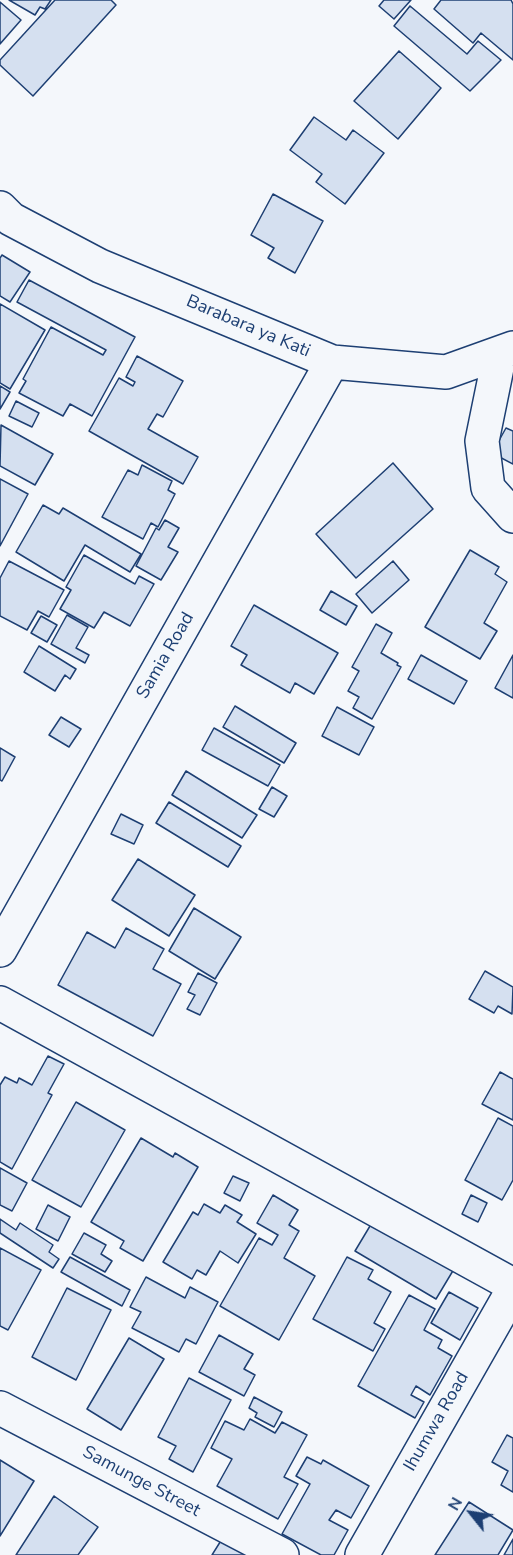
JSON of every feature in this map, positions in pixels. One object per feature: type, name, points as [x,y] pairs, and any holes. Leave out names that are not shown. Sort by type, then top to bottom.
[{"type":"street","name":"Barabara ya Kati","points":[[4,221],[100,266],[332,362],[446,372],[506,351]]},
{"type":"street","points":[[506,351],[482,441],[488,488],[513,516]]},
{"type":"street","name":"Samia Road","points":[[0,950],[332,362]]},
{"type":"street","points":[[0,1003],[513,1288]]},
{"type":"street","name":"Ihumwa Road","points":[[362,1555],[513,1288]]},
{"type":"street","name":"Samunge Street","points":[[0,1408],[282,1555]]},
{"type":"building","points":[[9,0],[51,0],[45,9],[40,7],[35,15]]},
{"type":"building","points":[[55,0],[111,0],[116,5],[33,96],[0,65],[0,60]]},
{"type":"building","points":[[384,0],[411,0],[394,19],[379,6]]},
{"type":"building","points":[[441,0],[511,0],[513,4],[513,60],[481,33],[473,43],[434,9]]},
{"type":"building","points":[[0,2],[21,20],[0,44]]},
{"type":"building","points":[[410,6],[467,54],[478,41],[501,60],[470,91],[394,26]]},
{"type":"building","points":[[399,51],[441,88],[398,139],[354,101]]},
{"type":"building","points":[[314,117],[346,140],[353,130],[384,153],[345,204],[316,182],[322,174],[290,150]]},
{"type":"building","points":[[273,194],[323,221],[295,273],[268,258],[274,248],[251,235]]},
{"type":"building","points":[[2,255],[30,272],[10,302],[0,296],[0,258]]},
{"type":"building","points":[[29,280],[135,337],[92,416],[70,404],[63,416],[19,393],[26,381],[23,379],[51,327],[103,355],[106,350],[17,302]]},
{"type":"building","points":[[0,304],[45,330],[10,389],[0,383]]},
{"type":"building","points":[[137,356],[183,381],[163,417],[157,414],[148,429],[198,457],[183,484],[89,431],[119,378],[133,386],[135,382],[126,377]]},
{"type":"building","points":[[0,386],[10,392],[0,409]]},
{"type":"building","points":[[16,401],[39,413],[32,427],[9,416]]},
{"type":"building","points":[[1,425],[53,454],[35,485],[0,466]]},
{"type":"building","points":[[506,428],[513,431],[513,464],[492,453]]},
{"type":"building","points":[[393,463],[433,509],[356,578],[316,534]]},
{"type":"building","points":[[142,465],[172,481],[168,490],[175,494],[158,527],[151,523],[143,539],[102,517],[128,470],[138,475]]},
{"type":"building","points":[[0,479],[28,494],[0,546]]},
{"type":"building","points":[[43,505],[59,514],[63,508],[141,554],[130,572],[85,545],[64,581],[16,552]]},
{"type":"building","points":[[165,520],[179,528],[168,547],[178,552],[161,580],[136,566],[156,528],[159,530]]},
{"type":"building","points":[[470,550],[499,567],[495,574],[507,582],[484,623],[497,631],[480,659],[425,627]]},
{"type":"building","points":[[84,555],[135,584],[139,576],[154,584],[130,626],[104,612],[94,628],[60,609],[71,590],[66,587]]},
{"type":"building","points":[[9,561],[64,590],[49,617],[38,611],[27,630],[0,616],[0,578]]},
{"type":"building","points":[[393,561],[409,580],[372,613],[356,594]]},
{"type":"building","points":[[331,591],[357,606],[346,625],[320,610]]},
{"type":"building","points":[[254,605],[338,653],[314,694],[295,683],[290,693],[241,665],[247,655],[231,646]]},
{"type":"building","points":[[67,615],[88,627],[76,648],[89,655],[85,663],[51,644]]},
{"type":"building","points":[[41,616],[57,625],[47,642],[31,633]]},
{"type":"building","points":[[376,624],[392,633],[381,653],[401,667],[372,719],[353,708],[359,697],[348,691],[359,671],[352,667]]},
{"type":"building","points":[[39,646],[76,669],[70,679],[65,675],[55,691],[24,672]]},
{"type":"building","points":[[421,655],[467,681],[454,704],[408,679]]},
{"type":"building","points":[[513,655],[513,698],[495,688]]},
{"type":"building","points":[[235,706],[296,743],[284,763],[223,727]]},
{"type":"building","points":[[337,707],[374,727],[359,755],[322,736]]},
{"type":"building","points":[[61,717],[81,729],[69,747],[49,735]]},
{"type":"building","points":[[214,728],[280,765],[268,786],[202,750]]},
{"type":"building","points":[[0,748],[15,757],[2,781],[0,780]]},
{"type":"building","points":[[186,771],[257,815],[242,838],[172,795]]},
{"type":"building","points":[[272,787],[287,796],[274,817],[259,809]]},
{"type":"building","points":[[169,802],[241,846],[228,867],[156,823]]},
{"type":"building","points":[[121,814],[143,825],[134,844],[111,834]]},
{"type":"building","points":[[138,859],[195,895],[169,936],[112,900]]},
{"type":"building","points":[[194,908],[241,937],[215,979],[169,951]]},
{"type":"building","points":[[126,928],[164,949],[153,969],[181,984],[153,1036],[58,985],[87,932],[115,948]]},
{"type":"building","points":[[485,971],[513,987],[512,1014],[498,1006],[494,1013],[469,999]]},
{"type":"building","points":[[198,973],[217,983],[200,1015],[187,1009],[195,995],[188,992]]},
{"type":"building","points":[[48,1056],[64,1064],[48,1093],[52,1095],[12,1169],[0,1162],[0,1085],[5,1077],[17,1083],[19,1078],[32,1085]]},
{"type":"building","points":[[500,1072],[513,1079],[513,1120],[482,1104]]},
{"type":"building","points":[[76,1102],[125,1130],[81,1207],[32,1180]]},
{"type":"building","points":[[498,1118],[513,1126],[513,1180],[502,1200],[465,1180]]},
{"type":"building","points":[[141,1138],[173,1157],[175,1153],[198,1167],[143,1261],[120,1248],[124,1241],[91,1222]]},
{"type":"building","points":[[0,1168],[27,1183],[12,1211],[0,1205]]},
{"type":"building","points":[[233,1176],[249,1183],[240,1201],[224,1193]]},
{"type":"building","points":[[273,1195],[298,1210],[289,1225],[299,1231],[284,1258],[315,1276],[279,1340],[220,1306],[259,1238],[272,1245],[278,1235],[257,1223]]},
{"type":"building","points":[[471,1195],[487,1203],[478,1222],[462,1214]]},
{"type":"building","points":[[204,1204],[220,1213],[225,1205],[242,1215],[237,1222],[256,1234],[238,1263],[220,1251],[206,1275],[197,1270],[192,1279],[163,1262],[193,1212],[198,1215]]},
{"type":"building","points":[[48,1205],[70,1217],[58,1241],[36,1229]]},
{"type":"building","points":[[0,1219],[16,1230],[20,1223],[53,1245],[49,1252],[59,1259],[53,1268],[0,1233]]},
{"type":"building","points":[[373,1221],[454,1269],[436,1299],[355,1251]]},
{"type":"building","points":[[84,1233],[106,1245],[101,1254],[112,1261],[105,1272],[72,1254]]},
{"type":"building","points":[[0,1248],[41,1270],[8,1330],[0,1326]]},
{"type":"building","points":[[70,1257],[130,1290],[122,1306],[61,1272]]},
{"type":"building","points":[[347,1257],[373,1270],[368,1279],[391,1292],[374,1323],[385,1329],[373,1351],[313,1319]]},
{"type":"building","points":[[146,1277],[185,1298],[190,1287],[218,1302],[196,1344],[186,1339],[179,1352],[132,1328],[141,1312],[130,1307]]},
{"type":"building","points":[[67,1288],[111,1310],[76,1380],[32,1357]]},
{"type":"building","points":[[449,1292],[478,1308],[460,1340],[431,1323]]},
{"type":"building","points":[[409,1295],[435,1309],[424,1330],[442,1340],[438,1348],[452,1356],[430,1395],[416,1386],[411,1395],[424,1402],[415,1418],[358,1386]]},
{"type":"building","points":[[219,1335],[253,1354],[244,1369],[255,1375],[244,1396],[199,1372]]},
{"type":"building","points":[[129,1338],[164,1359],[121,1430],[87,1409]]},
{"type":"building","points":[[189,1378],[231,1400],[193,1472],[169,1459],[176,1446],[158,1437]]},
{"type":"building","points":[[254,1397],[282,1412],[274,1427],[255,1417],[257,1413],[249,1408]]},
{"type":"building","points":[[250,1419],[275,1433],[282,1422],[307,1435],[284,1477],[298,1484],[278,1519],[217,1486],[232,1459],[211,1448],[225,1421],[244,1430]]},
{"type":"building","points":[[507,1435],[513,1438],[513,1492],[501,1485],[508,1471],[492,1462]]},
{"type":"building","points":[[307,1457],[321,1464],[323,1460],[369,1486],[351,1518],[336,1510],[329,1520],[348,1530],[334,1555],[321,1555],[282,1534],[310,1484],[296,1476]]},
{"type":"building","points":[[0,1460],[34,1481],[0,1536]]},
{"type":"building","points":[[54,1496],[98,1527],[78,1555],[16,1555]]},
{"type":"building","points":[[469,1502],[513,1530],[498,1555],[435,1555]]},
{"type":"building","points":[[222,1539],[247,1555],[212,1555]]},
{"type":"building","points":[[513,1539],[513,1555],[504,1555]]}]
